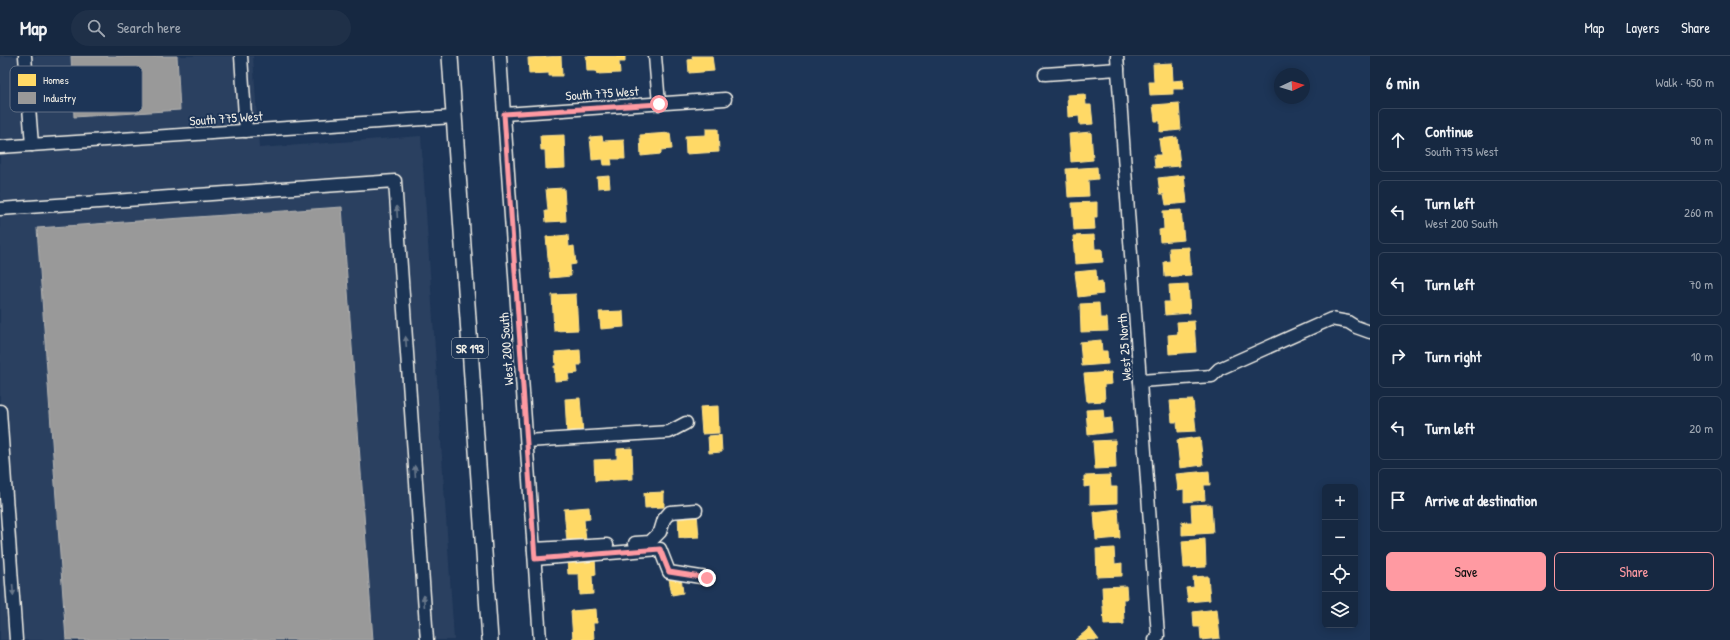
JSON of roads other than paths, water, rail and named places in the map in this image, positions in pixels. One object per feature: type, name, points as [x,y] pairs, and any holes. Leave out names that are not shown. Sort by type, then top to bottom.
[{"type":"main road","name":"SR 193","points":[[450,56],[490,640]]},
{"type":"street","points":[[25,56],[26,66]]},
{"type":"street","points":[[241,56],[246,131]]},
{"type":"street","name":"West 200 South","points":[[500,56],[540,640]]},
{"type":"street","points":[[655,56],[659,104]]},
{"type":"street","name":"West 25 North","points":[[1117,56],[1157,638]]},
{"type":"street","points":[[1045,74],[1118,69]]},
{"type":"street","name":"South 775 West","points":[[504,114],[725,99]]},
{"type":"street","points":[[29,112],[32,145]]},
{"type":"street","name":"South 775 West","points":[[0,147],[454,117]]},
{"type":"street","points":[[0,209],[395,181],[426,640]]},
{"type":"street","points":[[1140,381],[1212,376],[1219,369],[1316,324],[1331,319],[1348,322],[1356,327],[1370,332]]},
{"type":"street","points":[[0,411],[1,445],[16,640]]},
{"type":"street","points":[[527,441],[669,432],[686,423]]},
{"type":"street","points":[[534,554],[650,542],[660,532],[664,520],[670,512],[696,510]]},
{"type":"street","points":[[534,554],[660,549],[669,572],[707,578]]}]
